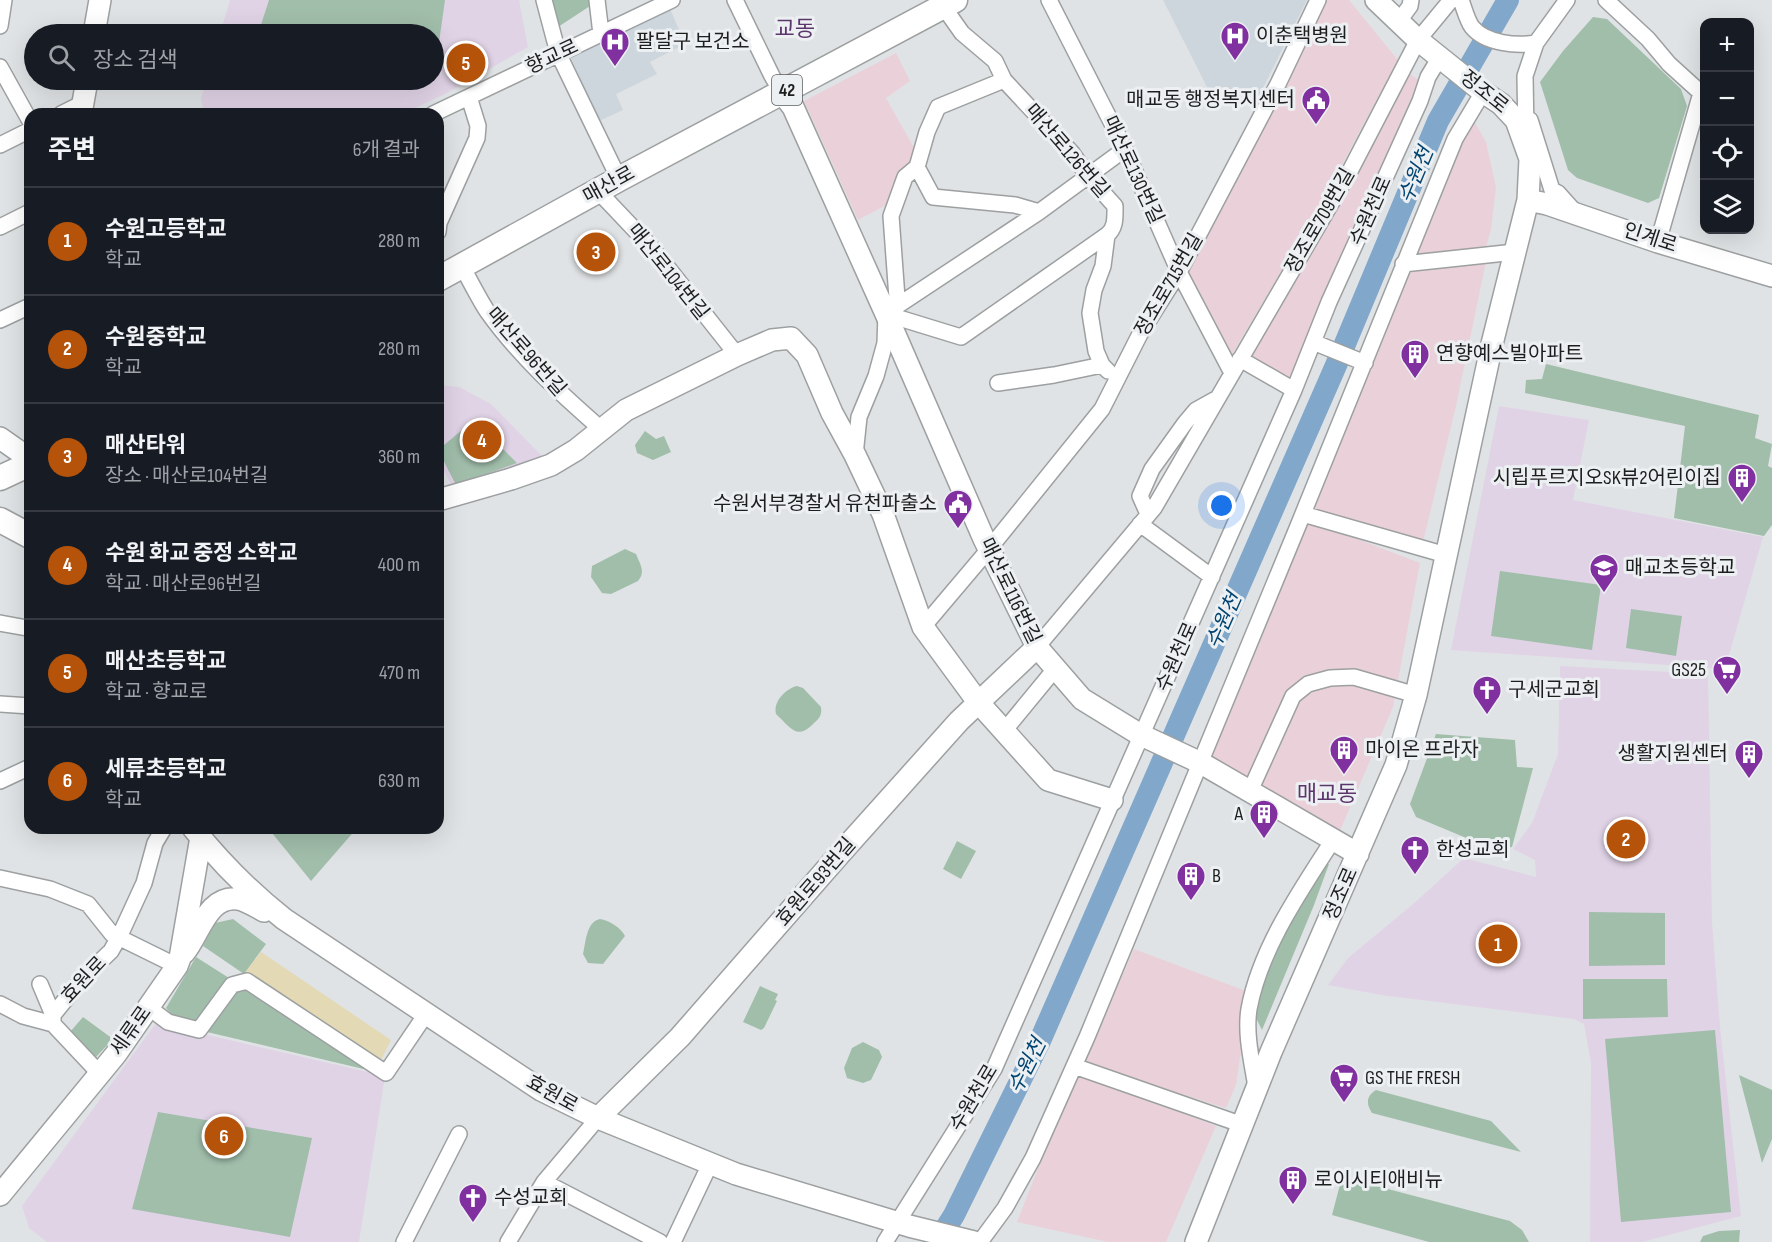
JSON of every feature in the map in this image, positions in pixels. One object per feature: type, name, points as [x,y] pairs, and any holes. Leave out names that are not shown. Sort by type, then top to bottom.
[{"type":"main road","name":"매산로","points":[[444,276],[619,178],[949,3]]},
{"type":"main road","points":[[0,478],[24,467]]},
{"type":"main road","points":[[0,520],[24,533]]},
{"type":"street","points":[[0,26],[4,0]]},
{"type":"street","points":[[96,24],[100,0]]},
{"type":"street","points":[[544,0],[558,53],[619,178]]},
{"type":"street","points":[[597,0],[601,34]]},
{"type":"street","name":"향교로","points":[[444,109],[672,0]]},
{"type":"street","points":[[735,0],[771,76],[782,93]]},
{"type":"street","name":"매산로130번길","points":[[1049,0],[1125,149],[1179,272],[1232,373]]},
{"type":"street","name":"정조로715번길","points":[[923,627],[1102,410],[1140,334],[1179,272],[1278,84],[1318,0]]},
{"type":"street","name":"정조로","points":[[1196,1242],[1256,1090],[1396,765],[1416,695],[1491,344],[1528,200],[1530,159],[1516,120],[1502,104],[1418,40],[1376,0]]},
{"type":"street","points":[[1399,21],[1410,6],[1411,0]]},
{"type":"street","points":[[1418,40],[1451,0]]},
{"type":"street","points":[[1461,0],[1473,27],[1484,35],[1512,44],[1536,43]]},
{"type":"street","points":[[1526,143],[1524,76],[1536,43],[1567,0]]},
{"type":"street","points":[[1606,0],[1701,93],[1658,242]]},
{"type":"street","name":"매산로126번길","points":[[949,3],[962,33],[995,61],[1004,80],[1072,153],[1088,176],[1115,206],[1112,231],[1107,235],[1103,266],[1094,290],[1090,313],[1096,351],[1102,365]]},
{"type":"street","name":"정조로709번길","points":[[1036,647],[1154,508],[1351,169],[1418,40]]},
{"type":"street","name":"수원천로","points":[[885,1242],[904,1224],[994,1069],[1112,800],[1144,737],[1313,342],[1420,101],[1428,77],[1443,58]]},
{"type":"street","points":[[0,67],[24,110]]},
{"type":"street","points":[[1004,80],[938,107],[927,132],[917,167],[933,196],[1015,206],[1039,212]]},
{"type":"street","points":[[82,108],[85,90]]},
{"type":"street","points":[[972,1241],[1005,1208],[1033,1158],[1074,1066],[1196,762],[1303,514],[1455,139],[1481,90]]},
{"type":"street","name":"매산로116번길","points":[[782,93],[793,107],[989,549],[1036,647],[1082,699],[1144,737],[1250,791],[1358,854]]},
{"type":"street","points":[[444,212],[477,138],[478,126],[469,97]]},
{"type":"street","points":[[1526,107],[1552,190],[1577,214]]},
{"type":"street","points":[[0,145],[24,133]]},
{"type":"street","points":[[886,314],[1039,212],[1125,149]]},
{"type":"street","name":"매산로116번길","points":[[855,456],[859,417],[876,376],[885,344],[886,314],[897,298],[891,216],[905,177],[917,167]]},
{"type":"street","name":"매산로104번길","points":[[598,191],[653,249],[736,355]]},
{"type":"street","name":"인계로","points":[[1528,200],[1772,276]]},
{"type":"street","points":[[0,227],[24,215]]},
{"type":"street","points":[[886,314],[961,337],[1107,235]]},
{"type":"street","points":[[1403,264],[1515,252]]},
{"type":"street","name":"매산로96번길","points":[[462,266],[486,310],[518,350],[554,388],[601,429]]},
{"type":"street","points":[[0,320],[24,309]]},
{"type":"street","points":[[444,498],[552,465],[576,450],[626,410],[736,355],[772,340],[791,338],[807,355],[842,434],[883,514],[923,627],[978,702],[1048,780],[1112,800]]},
{"type":"street","points":[[1313,342],[1365,363]]},
{"type":"street","points":[[1240,359],[1294,390]]},
{"type":"street","points":[[998,383],[1102,365],[1116,379]]},
{"type":"street","points":[[0,438],[24,455]]},
{"type":"street","points":[[1303,514],[1446,555]]},
{"type":"street","points":[[1144,519],[1212,577]]},
{"type":"street","points":[[0,623],[24,627]]},
{"type":"street","name":"효원로93번길","points":[[598,1118],[680,1037],[845,848],[978,702],[1036,647]]},
{"type":"street","points":[[1004,731],[1055,669]]},
{"type":"street","points":[[1250,791],[1293,696],[1308,684],[1330,678],[1354,677],[1416,695]]},
{"type":"street","points":[[0,704],[24,706]]},
{"type":"street","points":[[0,781],[24,770]]},
{"type":"street","name":"효원로","points":[[53,1020],[82,979],[111,951],[118,939],[144,883],[155,843],[160,834]]},
{"type":"street","name":"세류로","points":[[0,1195],[100,1074],[179,962],[197,834]]},
{"type":"street","name":"효원로","points":[[198,834],[255,896],[284,919],[541,1090],[598,1118],[736,1174],[904,1224],[972,1241]]},
{"type":"street","name":"정조로","points":[[1256,1090],[1249,1010],[1262,963],[1298,895],[1333,840]]},
{"type":"street","points":[[0,878],[50,889],[88,904],[112,934],[179,962],[208,913],[218,903],[237,899],[284,919]]},
{"type":"street","points":[[148,1007],[168,1022],[199,1030],[232,985],[247,981],[386,1073],[426,1014]]},
{"type":"street","points":[[40,984],[53,1020],[100,1074]]},
{"type":"street","points":[[0,1004],[22,1016],[53,1020]]},
{"type":"street","points":[[1074,1066],[1243,1125]]},
{"type":"street","points":[[508,1242],[544,1182],[598,1118]]},
{"type":"street","points":[[404,1242],[459,1134]]},
{"type":"street","points":[[673,1242],[710,1164]]},
{"type":"street","points":[[544,1182],[660,1242]]},
{"type":"shaded area","points":[[230,0],[519,0],[528,47],[445,94],[415,108],[203,108],[201,98],[204,90],[444,90],[444,24],[223,24]]},
{"type":"shaded area","name":"이춘택병원","points":[[1163,0],[1307,0],[1259,96],[1207,87]]},
{"type":"shaded area","points":[[1325,0],[1349,0],[1398,60],[1320,206],[1231,356],[1183,271]]},
{"type":"shaded area","name":"팔달구 보건소","points":[[668,4],[685,44],[650,62],[657,74],[616,94],[623,110],[599,121],[568,51]]},
{"type":"shaded area","points":[[896,53],[910,81],[886,98],[917,153],[900,175],[890,203],[858,220],[804,101]]},
{"type":"shaded area","points":[[1410,74],[1419,80],[1417,99],[1293,385],[1247,356]]},
{"type":"shaded area","points":[[1473,119],[1486,142],[1496,187],[1491,230],[1484,253],[1409,257],[1431,204]]},
{"type":"shaded area","points":[[1487,257],[1456,406],[1423,542],[1309,510],[1406,266]]},
{"type":"shaded area","points":[[444,386],[459,387],[491,404],[542,456],[520,469],[454,490],[444,471]]},
{"type":"shaded area","name":"매교초등학교","points":[[1499,406],[1589,420],[1573,500],[1763,537],[1725,669],[1451,650]]},
{"type":"shaded area","points":[[1308,520],[1420,563],[1393,707],[1340,831],[1208,759]]},
{"type":"shaded area","points":[[1560,666],[1708,674],[1712,922],[1720,1027],[1741,1216],[1642,1242],[1590,1242],[1591,1063],[1584,1024],[1574,1019],[1381,995],[1328,985],[1348,958],[1464,858],[1536,877],[1535,860],[1513,849],[1532,823],[1558,754]]},
{"type":"shaded area","points":[[1134,949],[1246,991],[1244,1031],[1236,1085],[1226,1108],[1083,1064]]},
{"type":"shaded area","points":[[156,1023],[385,1076],[359,1242],[47,1242],[29,1228],[22,1206]]},
{"type":"shaded area","points":[[1076,1071],[1216,1126],[1166,1242],[1108,1242],[1017,1222]]},
{"type":"green space","points":[[269,0],[445,0],[442,24],[261,24]]},
{"type":"green space","points":[[550,0],[590,0],[590,6],[558,27]]},
{"type":"green space","points":[[1593,17],[1607,19],[1681,89],[1687,106],[1659,198],[1648,203],[1577,178],[1568,170],[1540,82]]},
{"type":"green space","points":[[1546,364],[1759,415],[1755,438],[1772,444],[1768,466],[1772,468],[1772,525],[1764,536],[1674,518],[1685,426],[1525,393],[1526,380],[1542,379]]},
{"type":"green space","points":[[474,420],[517,463],[456,485],[444,462],[444,445]]},
{"type":"green space","points":[[645,431],[656,439],[664,436],[671,452],[653,460],[637,453],[635,445]]},
{"type":"green space","points":[[625,549],[636,554],[642,568],[640,578],[611,594],[602,593],[591,577],[592,566]]},
{"type":"green space","points":[[1500,571],[1601,585],[1592,650],[1491,636]]},
{"type":"green space","points":[[1631,609],[1682,616],[1676,656],[1626,648]]},
{"type":"green space","points":[[797,686],[803,688],[821,707],[820,716],[816,721],[808,728],[798,732],[776,714],[776,705],[781,697],[788,690]]},
{"type":"green space","points":[[1436,734],[1515,740],[1517,767],[1533,768],[1512,847],[1495,850],[1416,817],[1410,804]]},
{"type":"green space","points":[[1628,822],[1641,827],[1646,840],[1641,853],[1628,858],[1615,853],[1610,840],[1615,827]]},
{"type":"green space","points":[[273,834],[352,834],[311,881]]},
{"type":"green space","points":[[957,841],[976,851],[961,879],[943,869]]},
{"type":"green space","points":[[1322,864],[1329,864],[1262,1030],[1257,1020],[1256,1001],[1278,944]]},
{"type":"green space","points":[[1589,912],[1665,913],[1665,965],[1589,966]]},
{"type":"green space","points":[[233,919],[266,944],[244,974],[203,946],[215,923]]},
{"type":"green space","points":[[600,919],[614,925],[625,936],[603,964],[588,963],[583,954],[587,933],[592,924]]},
{"type":"green space","points":[[196,957],[229,978],[197,1022],[177,1020],[166,1008]]},
{"type":"green space","points":[[1583,979],[1667,979],[1668,1017],[1583,1019]]},
{"type":"green space","points":[[760,986],[778,994],[775,1000],[777,1001],[761,1030],[743,1022]]},
{"type":"green space","points":[[248,990],[376,1072],[207,1032],[234,993]]},
{"type":"green space","points":[[83,1017],[113,1039],[96,1057],[70,1032]]},
{"type":"green space","points":[[1715,1030],[1731,1212],[1621,1222],[1605,1039]]},
{"type":"green space","points":[[863,1042],[879,1050],[882,1057],[871,1080],[863,1083],[847,1078],[844,1068],[852,1048]]},
{"type":"green space","points":[[1739,1075],[1772,1090],[1772,1139],[1762,1163]]},
{"type":"green space","points":[[1376,1090],[1491,1121],[1521,1152],[1372,1113],[1368,1100]]},
{"type":"green space","points":[[158,1112],[312,1138],[290,1237],[132,1209]]},
{"type":"green space","points":[[1342,1177],[1510,1221],[1522,1230],[1529,1242],[1429,1242],[1332,1215]]},
{"type":"green space","points":[[1740,1230],[1739,1242],[1700,1242],[1703,1236],[1719,1231]]},
{"type":"sand","points":[[261,952],[391,1040],[380,1062],[244,974]]},
{"type":"waterway","name":"수원천","points":[[937,1242],[954,1215],[1039,1043],[1337,363],[1438,121],[1508,0]]},
{"type":"place","name":"이춘택병원","points":[[1235,62]]},
{"type":"place","name":"매산초등학교","points":[[466,63]]},
{"type":"place","name":"팔달구 보건소","points":[[615,68]]},
{"type":"place","name":"매교동 행정복지센터","points":[[1316,126]]},
{"type":"place","name":"매산타워","points":[[596,252]]},
{"type":"place","name":"연향예스빌아파트","points":[[1415,380]]},
{"type":"place","name":"수원 화교 중정 소학교","points":[[482,440]]},
{"type":"place","name":"시립푸르지오SK뷰2어린이집","points":[[1742,504]]},
{"type":"place","name":"수원서부경찰서 유천파출소","points":[[958,530]]},
{"type":"place","name":"매교초등학교","points":[[1604,594]]},
{"type":"place","name":"GS25","points":[[1727,696]]},
{"type":"place","name":"구세군교회","points":[[1487,716]]},
{"type":"place","name":"마이온 프라자","points":[[1344,776]]},
{"type":"place","name":"생활지원센터","points":[[1749,780]]},
{"type":"place","name":"수원중학교","points":[[1626,839]]},
{"type":"place","name":"A","points":[[1264,840]]},
{"type":"place","name":"한성교회","points":[[1415,876]]},
{"type":"place","name":"B","points":[[1191,902]]},
{"type":"place","name":"수원고등학교","points":[[1498,944]]},
{"type":"place","name":"GS THE FRESH","points":[[1344,1104]]},
{"type":"place","name":"세류초등학교","points":[[224,1136]]},
{"type":"place","name":"로이시티애비뉴","points":[[1293,1206]]},
{"type":"place","name":"수성교회","points":[[473,1224]]},
{"type":"district","name":"교동","points":[[795,29]]},
{"type":"district","name":"매교동","points":[[1327,794]]}]
